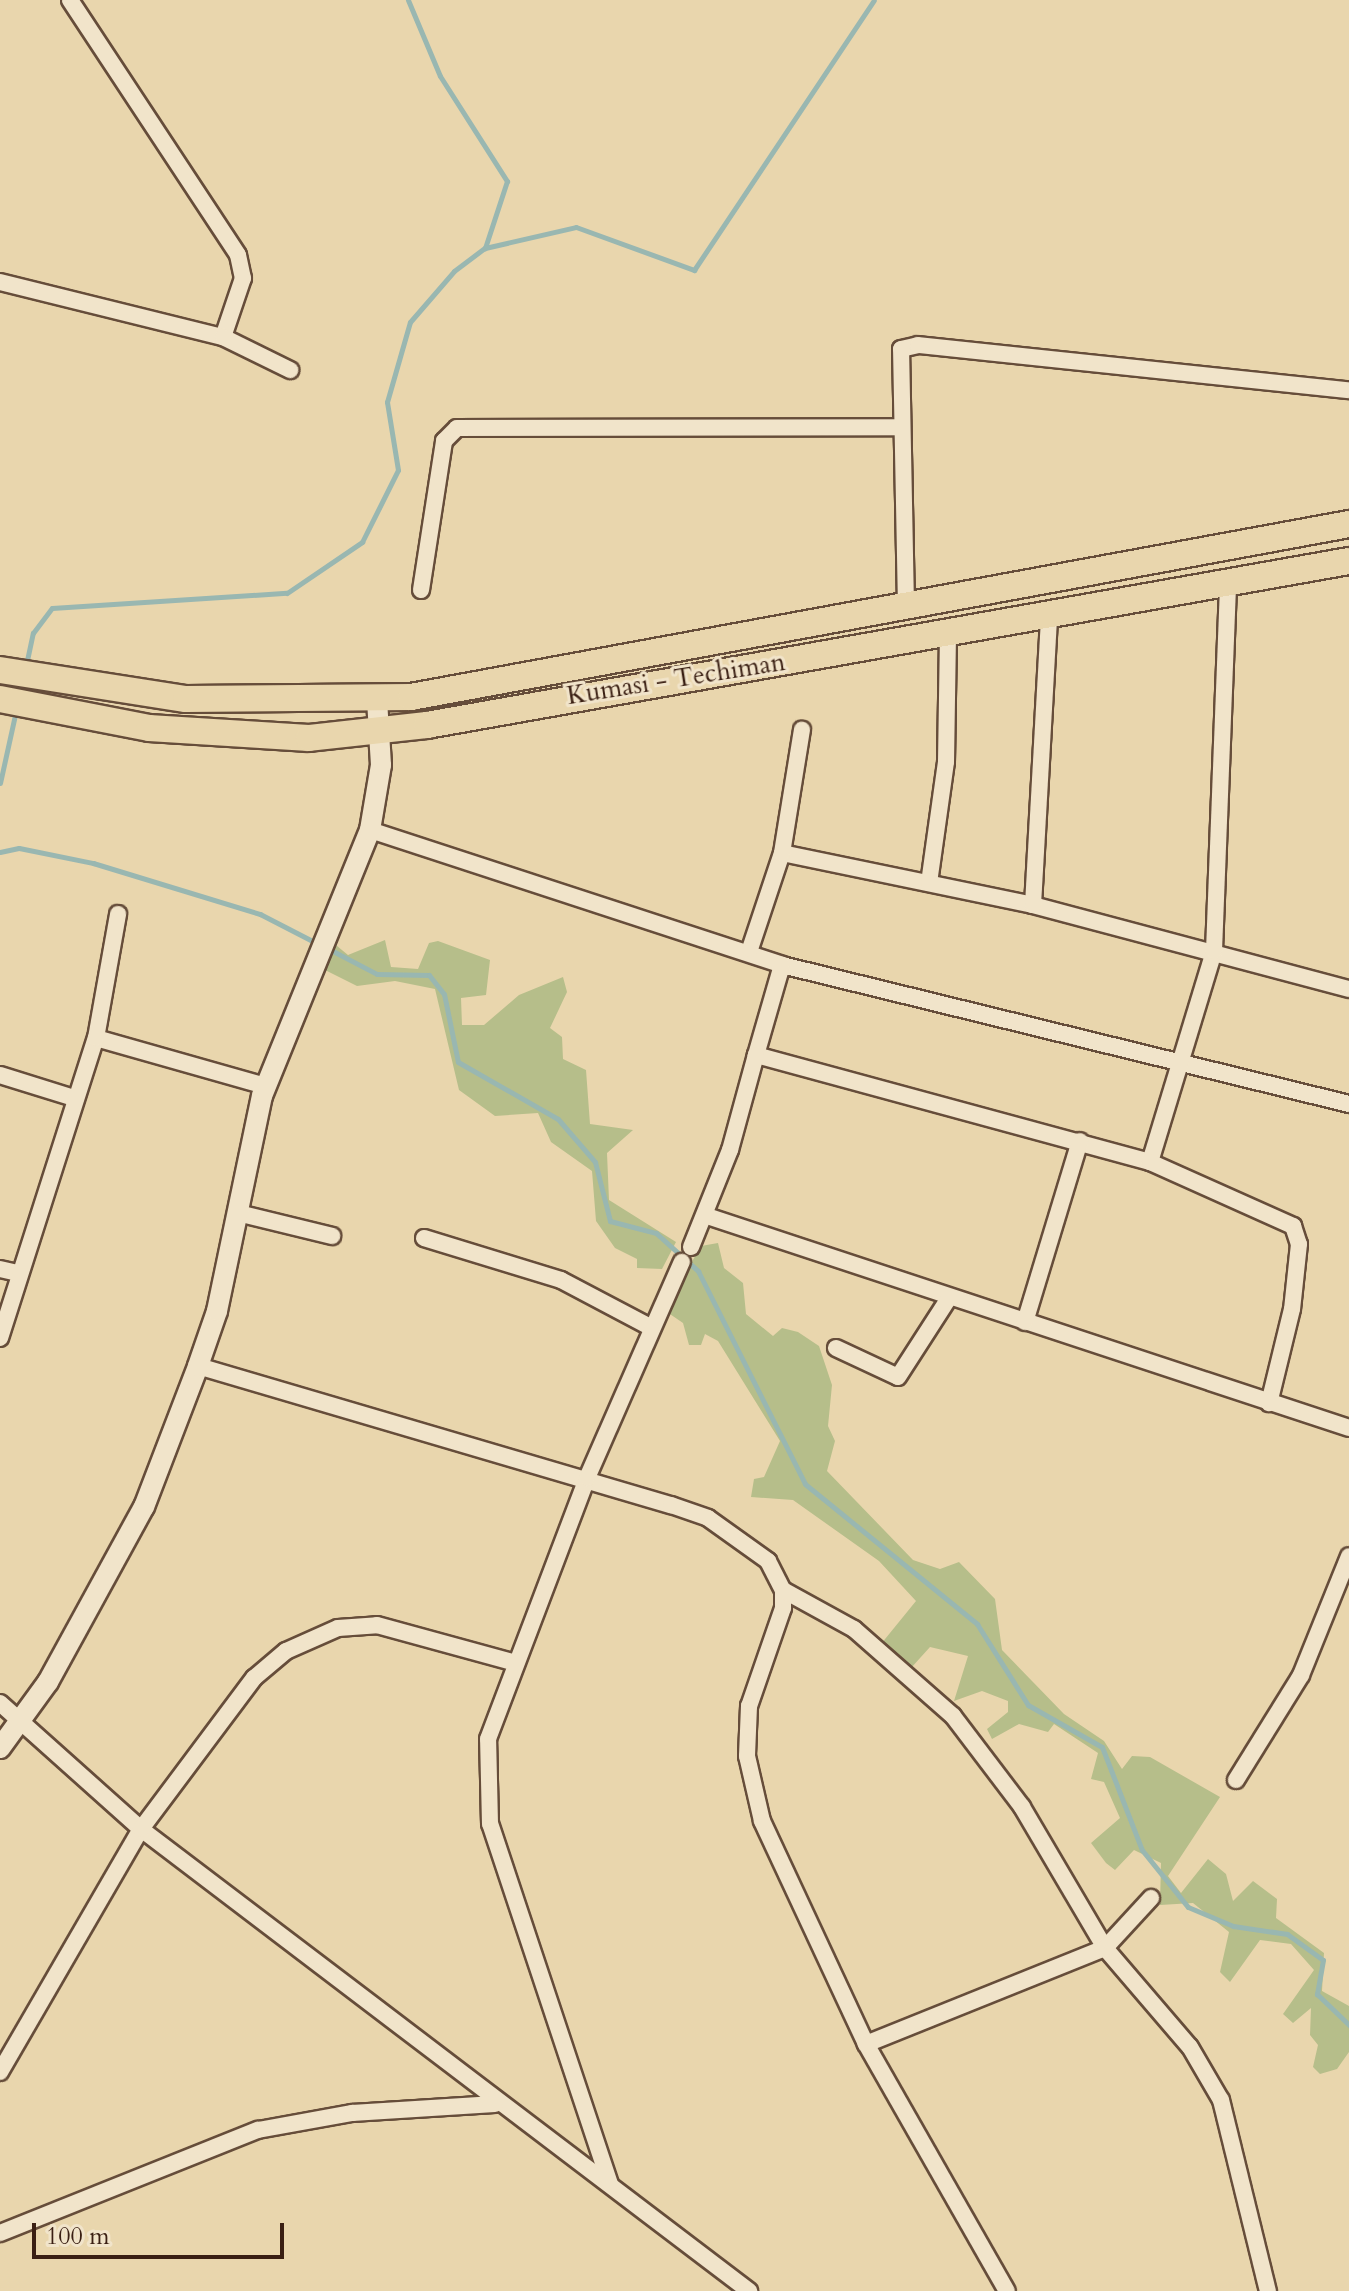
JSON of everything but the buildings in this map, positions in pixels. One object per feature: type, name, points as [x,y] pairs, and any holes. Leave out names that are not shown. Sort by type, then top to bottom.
[{"type":"highway","points":[[1,670],[49,680],[186,699],[377,699],[522,694],[906,607],[1349,524]]},
{"type":"highway","name":"Kumasi - Techiman","points":[[0,699],[241,739],[380,730],[522,694],[948,636],[1349,561]]},
{"type":"street","points":[[70,0],[238,255],[243,278],[223,337]]},
{"type":"street","points":[[0,282],[223,337],[290,370]]},
{"type":"street","points":[[906,607],[901,349],[918,345],[1349,390]]},
{"type":"street","points":[[421,590],[444,441],[457,428],[901,427]]},
{"type":"street","points":[[1150,1162],[1214,951],[1228,585]]},
{"type":"street","points":[[1033,905],[1049,616]]},
{"type":"street","points":[[929,883],[946,762],[948,636]]},
{"type":"street","points":[[0,1748],[23,1722],[144,1507],[198,1366],[238,1213],[266,1086],[330,917],[370,830],[380,730],[377,699]]},
{"type":"street","points":[[750,949],[782,853],[802,730]]},
{"type":"street","points":[[370,830],[750,949],[782,965],[1182,1059],[1349,1104]]},
{"type":"street","points":[[782,853],[1033,905],[1349,989]]},
{"type":"street","points":[[0,1338],[17,1273],[96,1038],[118,914]]},
{"type":"street","points":[[691,1247],[707,1216],[782,965]]},
{"type":"street","points":[[96,1038],[266,1086]]},
{"type":"street","points":[[756,1055],[1150,1162],[1293,1226],[1299,1244],[1292,1309],[1269,1403]]},
{"type":"street","points":[[0,1075],[74,1098]]},
{"type":"street","points":[[1025,1322],[1080,1141]]},
{"type":"street","points":[[238,1213],[332,1236]]},
{"type":"street","points":[[707,1216],[1349,1428]]},
{"type":"street","points":[[424,1238],[561,1280],[650,1327]]},
{"type":"street","points":[[610,2184],[490,1824],[488,1739],[587,1478],[650,1327],[682,1262]]},
{"type":"street","points":[[0,1269],[17,1273]]},
{"type":"street","points":[[836,1348],[898,1377],[949,1298]]},
{"type":"street","points":[[198,1366],[587,1478],[708,1518],[768,1561],[783,1590],[854,1629],[953,1716],[1009,1787],[1105,1948],[1176,2028],[1221,2100],[1268,2291]]},
{"type":"street","points":[[1236,1780],[1301,1675],[1349,1556]]},
{"type":"street","points":[[783,1590],[749,1706],[747,1756],[762,1821],[866,2044],[1007,2291]]},
{"type":"street","points":[[0,2072],[141,1829],[254,1678],[309,1639],[377,1625],[516,1663]]},
{"type":"street","points":[[0,1703],[141,1829],[495,2104],[610,2184],[749,2291]]},
{"type":"street","points":[[866,2044],[1105,1948],[1151,1898]]},
{"type":"street","points":[[0,2233],[258,2130],[352,2113],[495,2104]]},
{"type":"green space","points":[[385,940],[391,967],[418,969],[429,943],[438,941],[490,960],[486,995],[461,998],[462,1025],[484,1025],[519,995],[563,977],[567,992],[550,1028],[562,1037],[563,1059],[586,1070],[590,1124],[633,1130],[607,1153],[609,1200],[676,1242],[662,1269],[637,1268],[637,1259],[615,1248],[596,1221],[592,1171],[551,1142],[538,1113],[495,1116],[459,1090],[435,989],[395,981],[357,986],[323,969],[331,941],[348,955]]},
{"type":"green space","points":[[718,1243],[724,1268],[743,1283],[746,1314],[773,1336],[782,1328],[798,1332],[819,1346],[832,1385],[828,1426],[835,1441],[827,1471],[913,1560],[940,1569],[959,1562],[995,1599],[1002,1650],[1064,1714],[1104,1741],[1122,1769],[1132,1756],[1150,1757],[1220,1797],[1168,1876],[1181,1893],[1208,1859],[1226,1874],[1233,1901],[1253,1881],[1277,1899],[1276,1918],[1324,1953],[1322,1991],[1349,2006],[1349,2052],[1337,2069],[1320,2074],[1313,2067],[1318,2045],[1310,2035],[1311,2008],[1293,2023],[1283,2014],[1314,1970],[1291,1944],[1260,1940],[1230,1982],[1220,1972],[1229,1932],[1193,1903],[1160,1905],[1161,1863],[1134,1850],[1115,1870],[1106,1863],[1091,1843],[1120,1818],[1104,1782],[1091,1779],[1098,1753],[1054,1724],[1048,1732],[1019,1724],[992,1739],[987,1729],[1008,1712],[1008,1701],[982,1691],[954,1701],[968,1656],[930,1647],[911,1668],[881,1644],[916,1601],[879,1561],[793,1500],[751,1497],[754,1479],[764,1477],[780,1441],[718,1341],[705,1334],[701,1345],[689,1345],[683,1323],[664,1310],[701,1246]]},
{"type":"waterway","points":[[408,0],[440,76],[507,181],[485,248]]},
{"type":"waterway","points":[[26,665],[33,633],[52,608],[287,593],[362,542],[398,470],[387,402],[410,322],[454,271],[485,248],[576,227],[694,270],[874,0]]},
{"type":"waterway","points":[[0,783],[16,710]]},
{"type":"waterway","points":[[0,852],[19,848],[93,863],[260,914],[318,944]]},
{"type":"waterway","points":[[327,948],[377,974],[429,975],[444,994],[458,1062],[558,1119],[595,1162],[610,1221],[656,1233],[698,1271],[805,1484],[977,1624],[1028,1705],[1102,1747],[1142,1850],[1188,1907],[1233,1926],[1287,1934],[1323,1960],[1317,1994],[1349,2025]]}]
